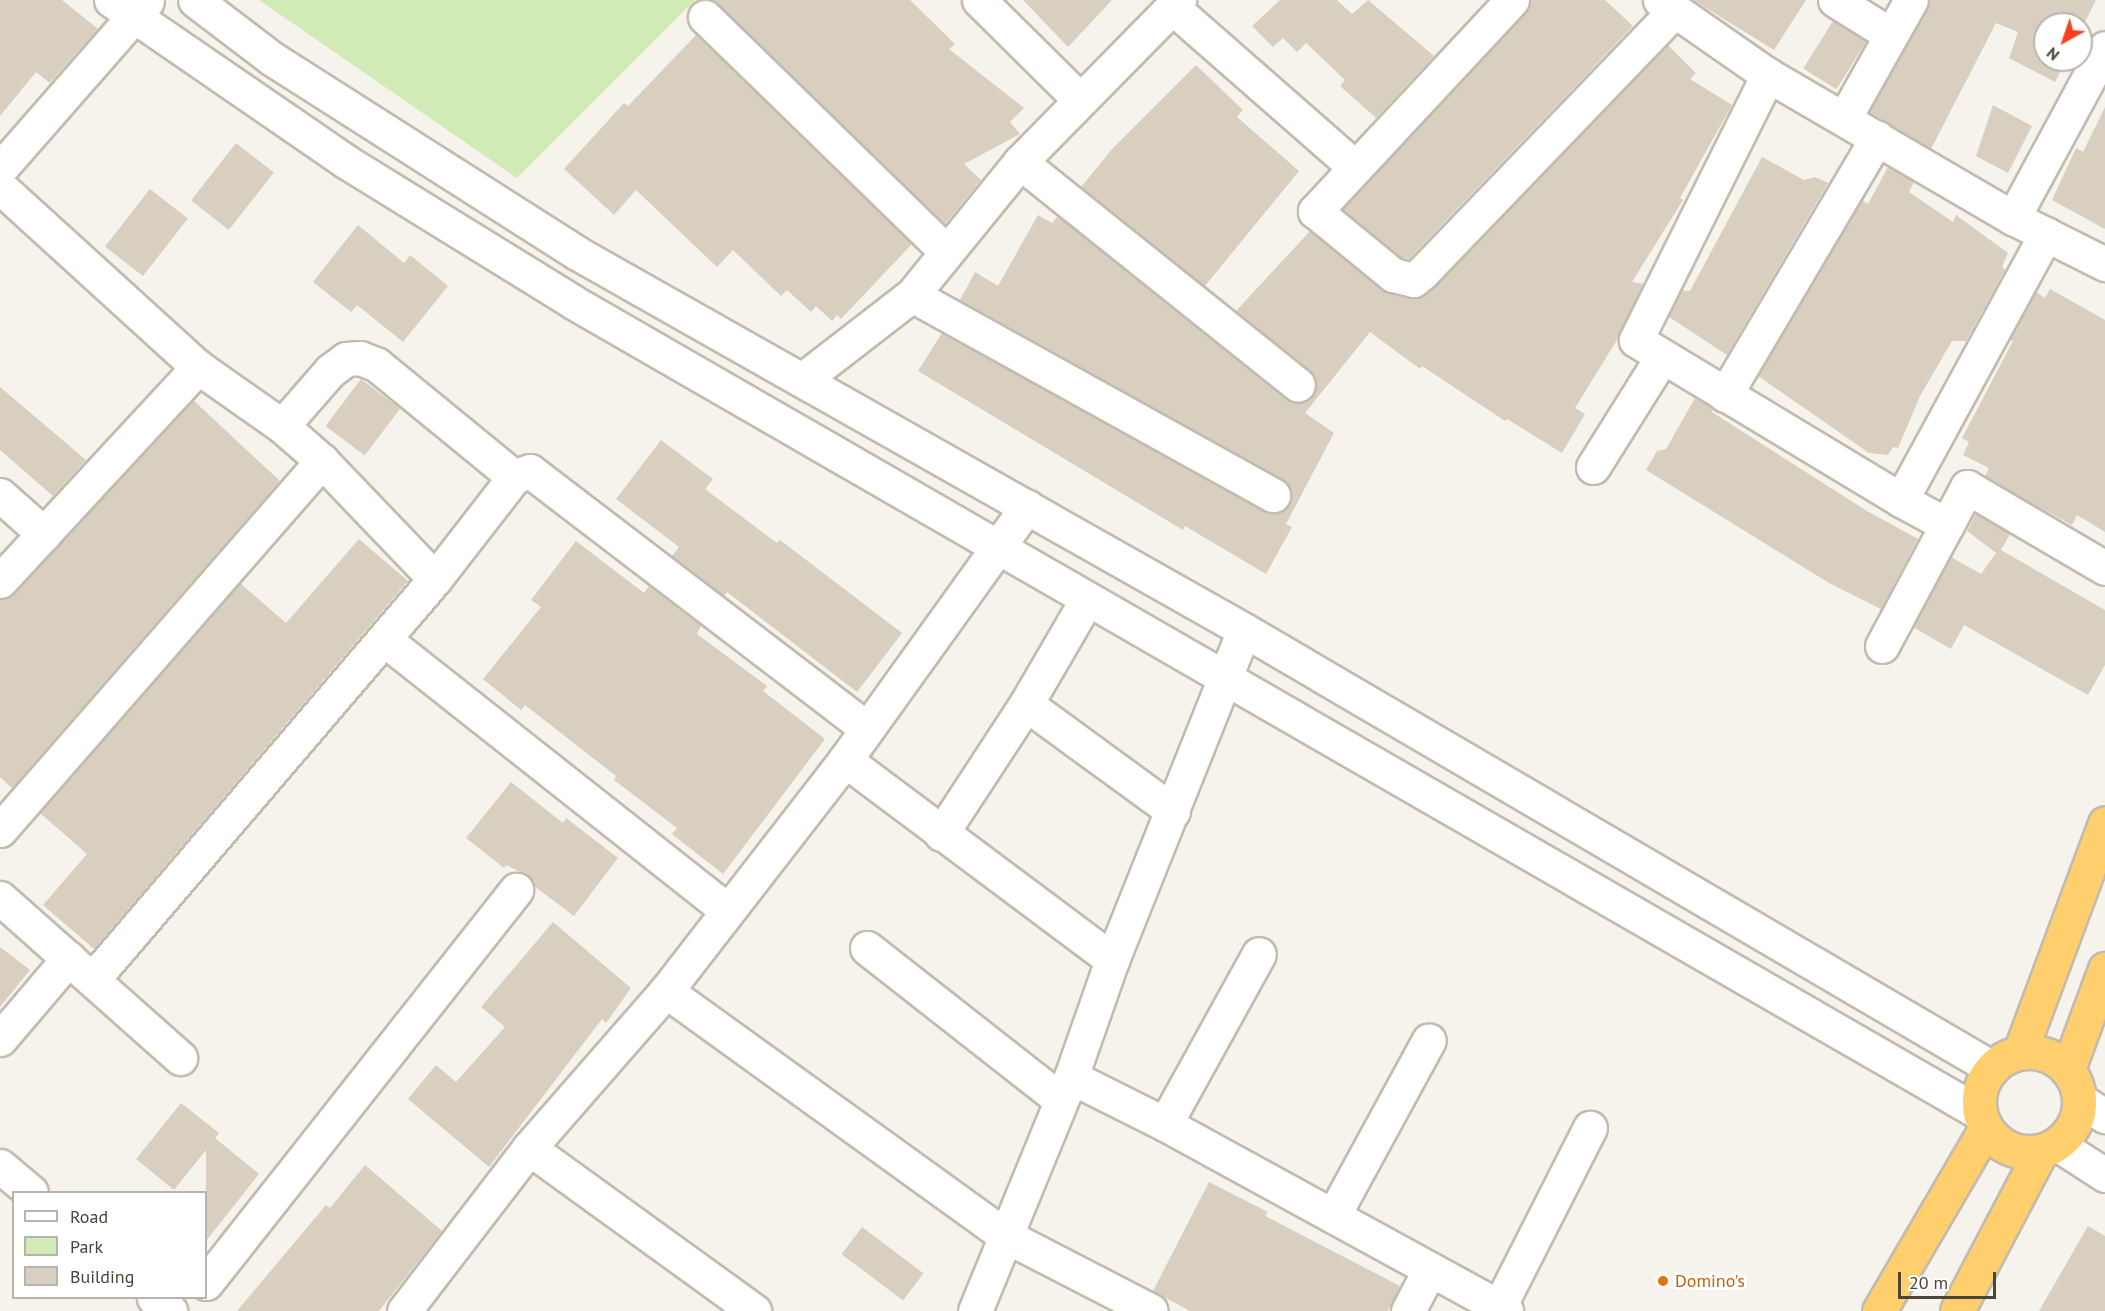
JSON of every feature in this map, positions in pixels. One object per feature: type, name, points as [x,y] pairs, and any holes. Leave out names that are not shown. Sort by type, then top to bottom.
[{"type":"highway","points":[[2020,1052],[2105,823]]},
{"type":"highway","points":[[2068,1069],[2105,969]]},
{"type":"highway","points":[[1879,1311],[1983,1120],[1983,1081],[1992,1068],[2020,1052],[2038,1052],[2068,1069],[2092,1108],[2078,1118],[2049,1148],[1957,1311]]},
{"type":"highway","points":[[1983,1120],[2010,1149],[2049,1148]]},
{"type":"street","points":[[195,0],[271,58],[577,253],[1244,630],[1992,1068]]},
{"type":"street","points":[[979,0],[1080,100]]},
{"type":"street","points":[[1512,0],[1315,211],[1393,275],[1413,280],[1668,5],[1768,75],[1845,117],[1876,138],[2013,219],[2105,264]]},
{"type":"street","points":[[1835,0],[1891,35]]},
{"type":"street","points":[[1845,117],[1911,0]]},
{"type":"street","points":[[802,380],[912,295],[1020,162],[1176,4],[1355,167]]},
{"type":"street","points":[[0,169],[131,6],[345,161],[562,296],[996,548],[1225,677],[1983,1120]]},
{"type":"street","points":[[705,17],[946,251]]},
{"type":"street","points":[[2013,219],[2105,48]]},
{"type":"street","points":[[1768,75],[1636,340],[1725,396],[1947,525]]},
{"type":"street","points":[[1725,396],[1876,138]]},
{"type":"street","points":[[1020,162],[1298,385]]},
{"type":"street","points":[[0,187],[198,367],[282,426],[322,461],[435,579]]},
{"type":"street","points":[[1901,500],[2046,234]]},
{"type":"street","points":[[912,295],[1273,495]]},
{"type":"street","points":[[1593,467],[1662,357]]},
{"type":"street","points":[[282,426],[330,371],[346,359],[360,358],[376,364],[514,477]]},
{"type":"street","points":[[0,581],[198,367]]},
{"type":"street","points":[[0,830],[322,461]]},
{"type":"street","points":[[0,1040],[81,969],[385,640],[514,477],[530,471],[866,728]]},
{"type":"street","points":[[1882,646],[1967,486],[2105,568]]},
{"type":"street","points":[[0,495],[44,534]]},
{"type":"street","points":[[404,1311],[529,1148],[666,991],[726,909],[845,760],[1027,507]]},
{"type":"street","points":[[941,834],[1026,704],[1087,599]]},
{"type":"street","points":[[975,1311],[1004,1235],[1066,1088],[1112,960],[1244,630]]},
{"type":"street","points":[[385,640],[726,909]]},
{"type":"street","points":[[1026,704],[1173,811]]},
{"type":"street","points":[[845,760],[1112,960]]},
{"type":"street","points":[[207,1282],[516,890]]},
{"type":"street","points":[[0,898],[180,1058]]},
{"type":"street","points":[[867,948],[1066,1088],[1166,1124],[1502,1309],[1590,1128]]},
{"type":"street","points":[[1166,1124],[1259,954]]},
{"type":"street","points":[[666,991],[1004,1235],[1151,1311]]},
{"type":"street","points":[[1332,1216],[1429,1040]]},
{"type":"street","points":[[529,1148],[754,1311]]},
{"type":"street","points":[[2049,1148],[2105,1175]]},
{"type":"street","points":[[0,1166],[30,1191]]},
{"type":"street","points":[[1408,1311],[1430,1269]]},
{"type":"street","points":[[155,1299],[170,1311]]},
{"type":"street","points":[[183,1311],[193,1299]]},
{"type":"green space","points":[[259,0],[695,0],[517,178]]},
{"type":"building","points":[[0,0],[62,0],[98,29],[50,83],[36,72],[0,116]]},
{"type":"building","points":[[712,0],[910,0],[955,44],[949,49],[1024,108],[1010,122],[1020,134],[964,164],[981,180],[945,224]]},
{"type":"building","points":[[1023,0],[1112,0],[1068,47]]},
{"type":"building","points":[[1280,0],[1337,0],[1352,14],[1368,0],[1434,56],[1376,118],[1340,86],[1345,80],[1306,43],[1297,52],[1283,38],[1273,47],[1252,26]]},
{"type":"building","points":[[1531,0],[1605,0],[1633,26],[1409,259],[1402,258],[1342,209],[1526,13]]},
{"type":"building","points":[[1693,0],[1806,0],[1774,50]]},
{"type":"building","points":[[1930,0],[2096,0],[2090,12],[2033,12],[2033,71],[2009,58],[2018,32],[1996,23],[1931,149],[1869,112]]},
{"type":"building","points":[[1833,21],[1866,42],[1836,89],[1803,68]]},
{"type":"building","points":[[696,35],[912,244],[841,319],[837,315],[832,321],[816,306],[811,312],[787,290],[781,296],[733,250],[717,267],[636,190],[614,215],[564,169],[624,103],[628,106]]},
{"type":"building","points":[[1668,45],[1696,73],[1690,79],[1732,105],[1680,198],[1683,200],[1632,282],[1643,284],[1617,340],[1575,408],[1585,414],[1562,453],[1507,419],[1505,421],[1422,366],[1420,369],[1370,332],[1305,413],[1334,433],[1286,524],[1292,527],[1266,574],[1185,526],[1183,530],[918,371],[942,333],[1264,511],[1282,511],[1292,495],[1282,479],[960,300],[975,272],[998,286],[1038,215],[1052,223],[1058,216],[1286,400],[1304,403],[1316,388],[1310,371],[1236,311],[1310,231],[1382,290],[1409,298],[1424,295]]},
{"type":"building","points":[[1196,65],[1243,110],[1237,117],[1299,171],[1205,286],[1081,187],[1113,148]]},
{"type":"building","points":[[2036,72],[2060,72],[2055,82]]},
{"type":"building","points":[[1993,105],[2032,126],[2008,173],[1976,156]]},
{"type":"building","points":[[2105,107],[2105,229],[2052,200],[2076,148],[2083,152]]},
{"type":"building","points":[[236,143],[274,173],[229,230],[191,201]]},
{"type":"building","points":[[1762,157],[1804,180],[1815,177],[1828,183],[1727,355],[1669,317],[1682,290],[1690,291]]},
{"type":"building","points":[[1888,167],[1914,182],[1909,192],[1953,222],[1956,215],[2008,253],[2002,267],[2005,270],[1966,341],[1952,341],[1920,396],[1898,448],[1893,447],[1888,455],[1869,453],[1758,376],[1862,200],[1868,204]]},
{"type":"building","points":[[150,189],[188,219],[143,276],[105,247]]},
{"type":"building","points":[[358,225],[404,263],[410,255],[448,286],[403,342],[357,305],[351,312],[313,282]]},
{"type":"building","points":[[2050,289],[2105,320],[2105,532],[2077,515],[2072,525],[2033,504],[1985,476],[1989,468],[1963,455],[1969,442],[1962,438],[2013,341],[2009,341],[2036,292],[2045,298]]},
{"type":"building","points":[[361,379],[400,408],[365,456],[325,426]]},
{"type":"building","points":[[0,387],[86,460],[53,496],[0,450]]},
{"type":"building","points":[[1695,398],[1712,408],[1712,412],[1867,511],[1918,539],[1881,609],[1829,583],[1646,470],[1657,451],[1666,449]]},
{"type":"building","points":[[193,400],[280,481],[12,788],[0,777],[0,599],[14,594]]},
{"type":"building","points":[[661,440],[713,479],[705,489],[777,543],[780,540],[902,633],[857,692],[727,592],[724,596],[672,556],[679,547],[616,499]]},
{"type":"building","points":[[1976,514],[2010,534],[2001,550],[2105,610],[2105,665],[2088,695],[1964,625],[1951,649],[1913,627],[1951,557],[1981,574],[1996,553],[1967,531]]},
{"type":"building","points":[[359,539],[408,581],[94,949],[43,905],[87,854],[40,813],[240,583],[286,623]]},
{"type":"building","points":[[576,541],[644,593],[649,586],[701,626],[697,634],[767,686],[763,691],[825,739],[723,874],[672,834],[677,828],[614,780],[616,776],[525,705],[521,710],[483,679],[541,607],[531,600]]},
{"type":"building","points":[[511,782],[563,823],[566,818],[618,858],[574,916],[534,886],[527,875],[506,865],[504,868],[466,838]]},
{"type":"building","points":[[553,922],[631,988],[606,1023],[602,1019],[489,1167],[408,1099],[436,1065],[456,1082],[505,1027],[481,1007]]},
{"type":"building","points":[[0,947],[30,970],[0,1007]]},
{"type":"building","points":[[181,1103],[219,1133],[215,1138],[259,1174],[207,1240],[206,1150],[174,1190],[136,1159]]},
{"type":"building","points":[[365,1165],[442,1231],[379,1311],[237,1311],[326,1205],[330,1208]]},
{"type":"building","points":[[1209,1182],[1268,1212],[1265,1216],[1400,1286],[1388,1311],[1190,1311],[1153,1291]]},
{"type":"building","points":[[2088,1226],[2105,1236],[2105,1311],[2039,1311]]},
{"type":"building","points":[[862,1227],[923,1273],[903,1300],[842,1254]]},
{"type":"place","name":"Domino's","points":[[1663,1281]]}]
